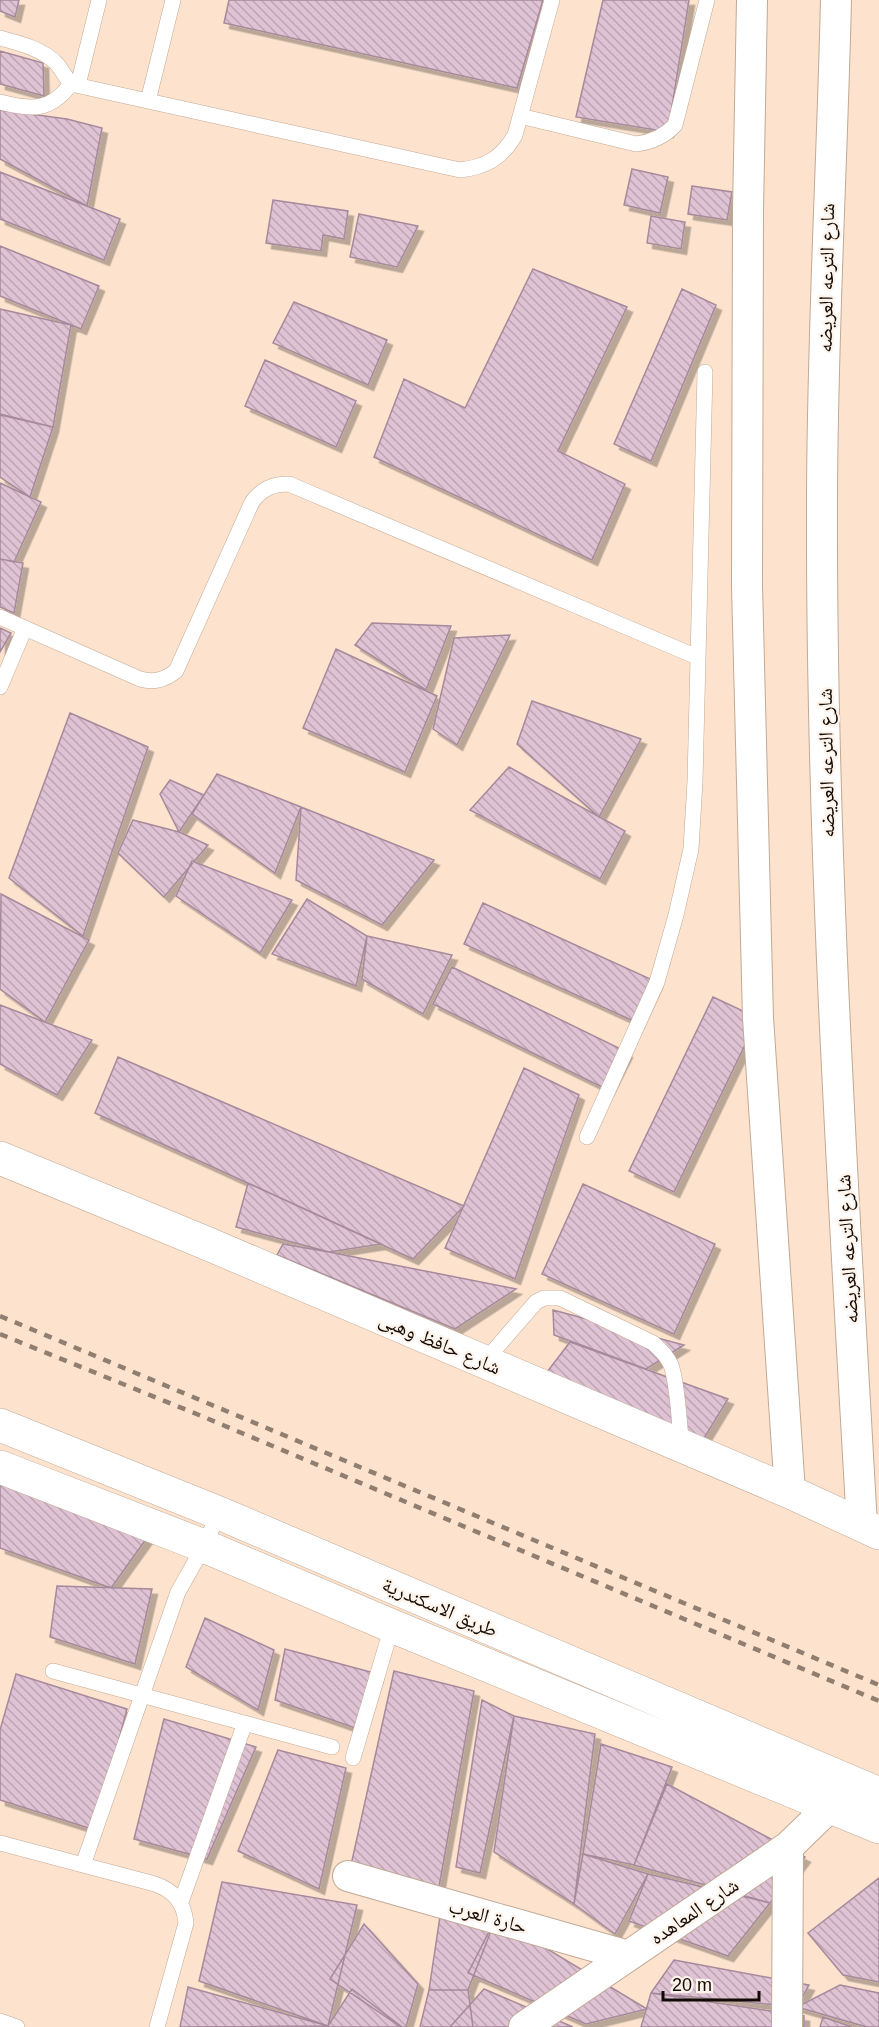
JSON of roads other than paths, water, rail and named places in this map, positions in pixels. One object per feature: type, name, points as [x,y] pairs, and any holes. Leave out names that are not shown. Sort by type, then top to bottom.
[{"type":"main road","name":"شارع حافظ وهبى","points":[[0,1158],[206,1243],[790,1492],[871,1530]]},
{"type":"main road","name":"طريق الاسكندرية","points":[[0,1425],[219,1513],[866,1789]]},
{"type":"main road","name":"طريق الاسكندرية","points":[[0,1467],[204,1546],[879,1827]]},
{"type":"street","points":[[752,0],[748,210],[747,585],[758,1018],[790,1492]]},
{"type":"street","name":"شارع الترعه العريضه","points":[[836,0],[827,225],[822,506],[824,710],[828,864],[844,1197],[871,1530]]},
{"type":"street","name":"شارع المعاهده","points":[[524,2027],[788,1847],[832,1807],[866,1789]]},
{"type":"street","points":[[787,2027],[788,1847]]},
{"type":"street","name":"حارة العرب","points":[[348,1876],[628,1956]]},
{"type":"lane","points":[[0,102],[32,108],[44,106],[74,85],[99,0]]},
{"type":"lane","points":[[148,101],[173,0]]},
{"type":"lane","points":[[0,38],[30,47],[43,54],[56,63],[74,85],[460,170],[475,169],[489,164],[500,156],[514,135],[552,0]]},
{"type":"lane","points":[[520,116],[636,144],[661,137],[675,125],[707,0]]},
{"type":"lane","points":[[587,1137],[657,982],[676,915],[691,849],[695,781],[705,372]]},
{"type":"lane","points":[[0,617],[140,679],[149,682],[168,677],[176,671],[252,502],[266,488],[277,484],[289,484],[697,657]]},
{"type":"lane","points":[[0,687],[25,628]]},
{"type":"lane","points":[[484,1362],[536,1302],[544,1298],[560,1298],[653,1342],[668,1358],[674,1374],[682,1447]]},
{"type":"lane","points":[[83,1865],[178,1592],[204,1546],[219,1513]]},
{"type":"lane","points":[[353,1758],[392,1626]]},
{"type":"lane","points":[[53,1671],[332,1747]]},
{"type":"lane","points":[[180,1902],[245,1723]]},
{"type":"lane","points":[[0,1843],[155,1884],[174,1893],[185,1912],[186,1923],[157,2027]]},
{"type":"lane","points":[[0,2021],[17,2027]]},
{"type":"railway","points":[[0,1316],[879,1685]]},
{"type":"railway","points":[[0,1334],[199,1415],[879,1701]]}]
